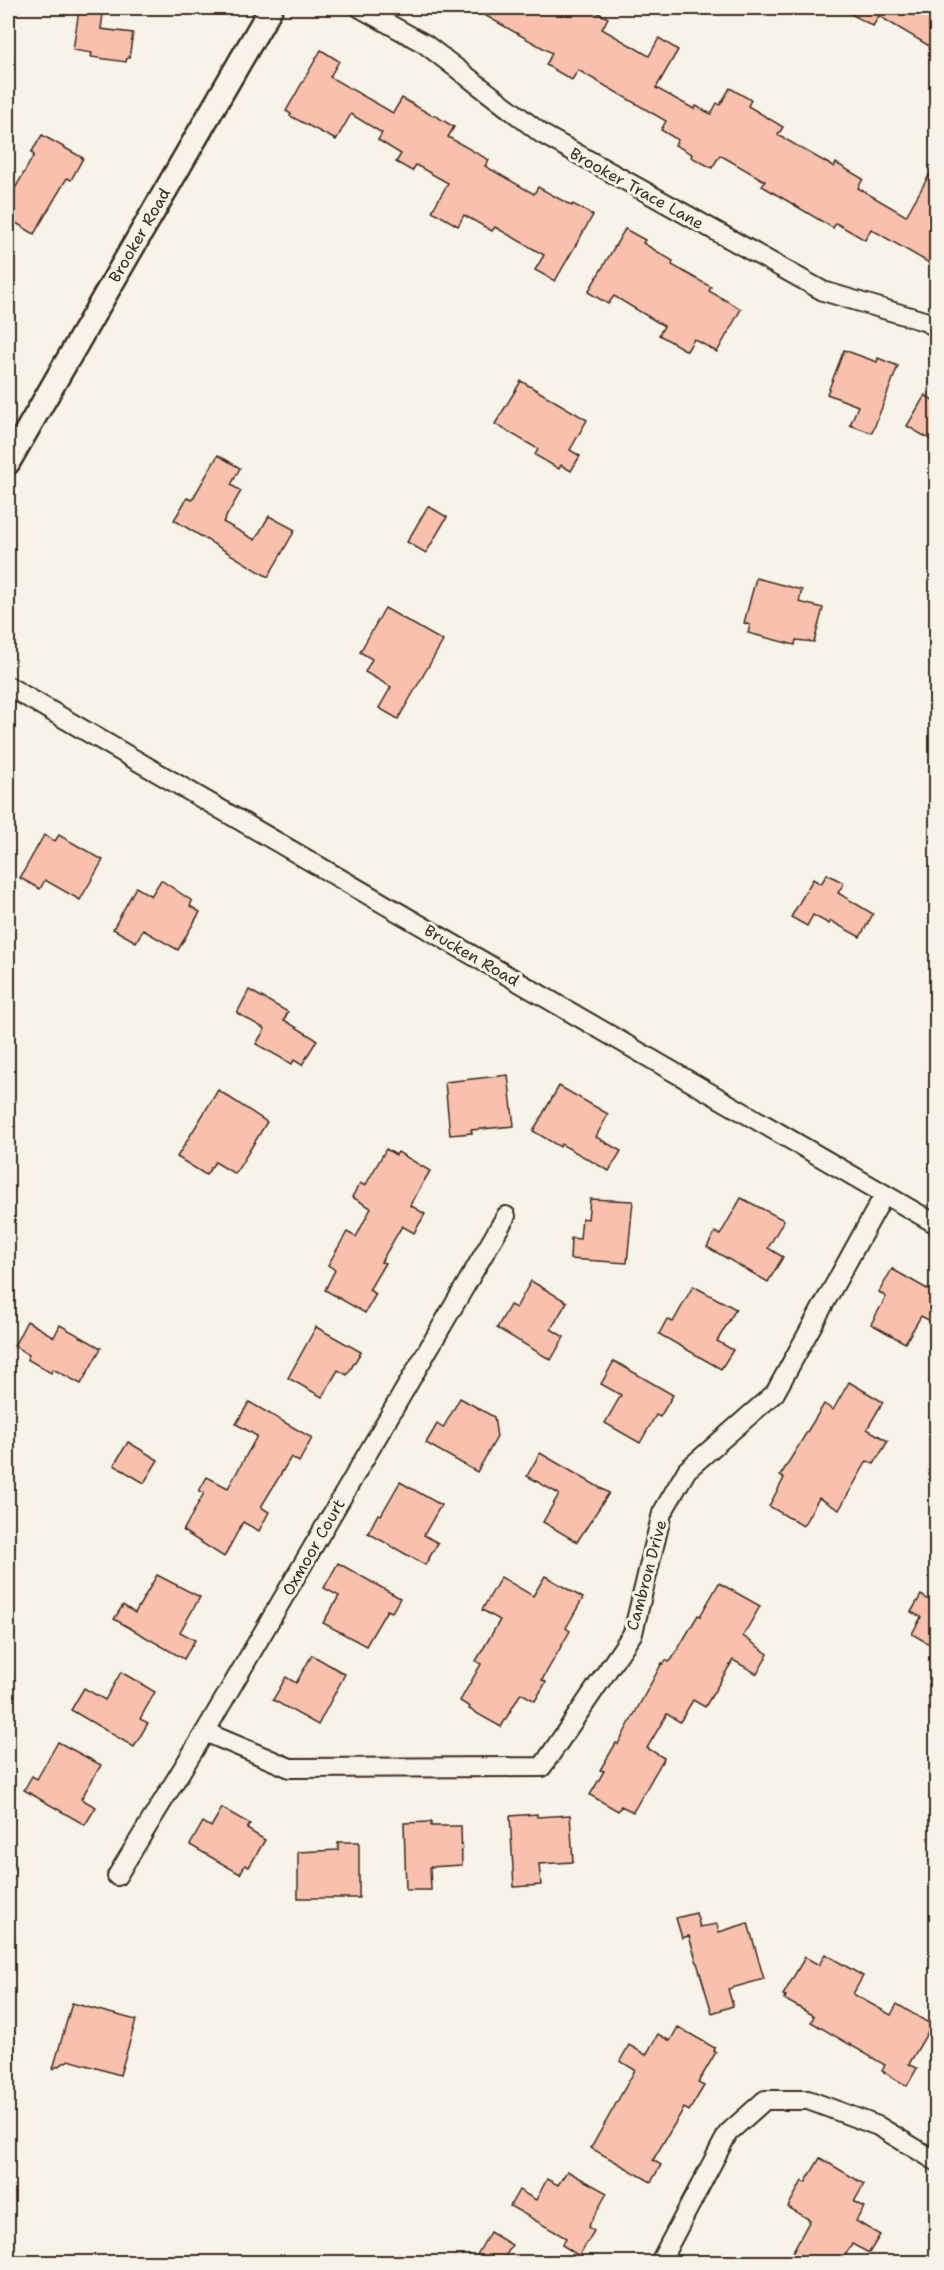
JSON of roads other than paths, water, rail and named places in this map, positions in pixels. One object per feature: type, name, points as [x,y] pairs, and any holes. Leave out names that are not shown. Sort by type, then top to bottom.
[{"type":"street","name":"Brooker Road","points":[[8,463],[271,8]]},
{"type":"street","name":"Brooker Trace Lane","points":[[360,8],[425,44],[542,134],[823,291],[924,321],[936,327]]},
{"type":"street","name":"Brucken Road","points":[[8,686],[936,1224]]},
{"type":"street","name":"Cambron Drive","points":[[205,1732],[290,1768],[542,1767],[633,1633],[662,1513],[687,1470],[775,1393],[884,1195]]},
{"type":"street","name":"Oxmoor Court","points":[[117,1876],[205,1732],[506,1216]]},
{"type":"street","points":[[660,2262],[728,2133],[765,2100],[807,2100],[878,2126],[936,2162]]}]
